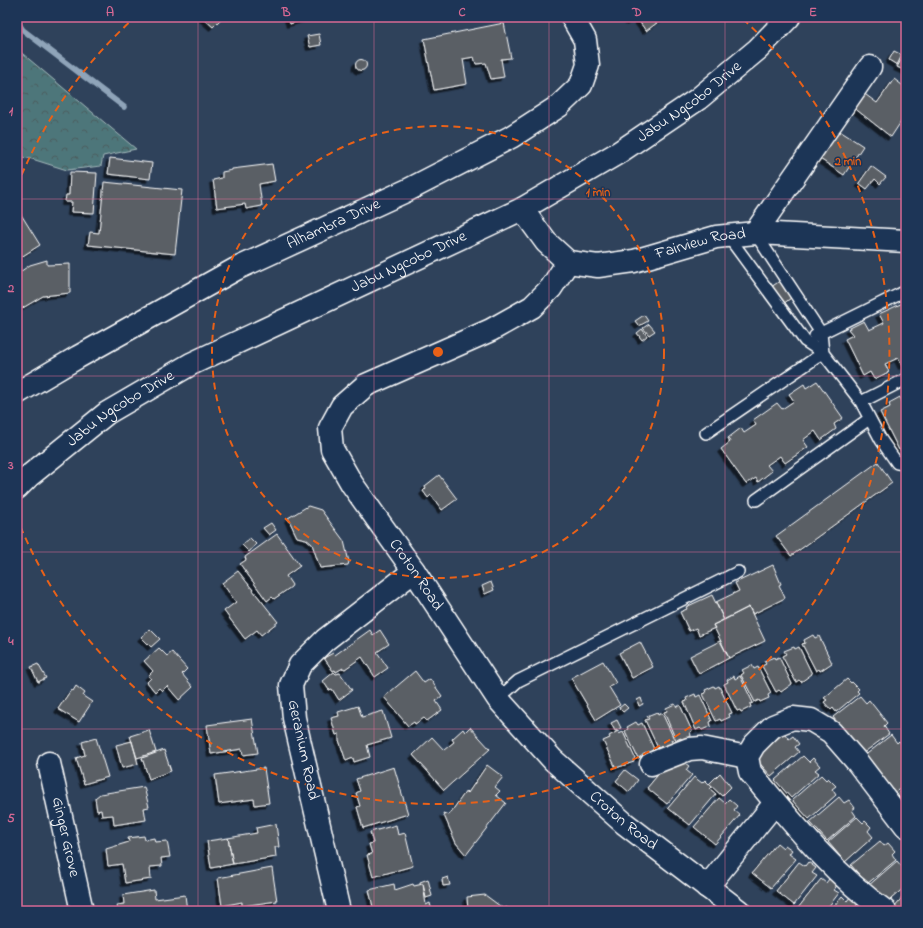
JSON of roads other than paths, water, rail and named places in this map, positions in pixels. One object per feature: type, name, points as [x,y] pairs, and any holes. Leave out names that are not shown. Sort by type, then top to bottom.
[{"type":"street","name":"Alhambra Drive","points":[[17,393],[78,357],[236,269],[408,190],[511,137],[559,106],[581,85],[588,65],[585,40],[572,17]]},
{"type":"street","name":"Jabu Ngcobo Drive","points":[[17,488],[28,476],[107,413],[191,364],[522,209],[618,153],[698,99],[758,49],[789,17]]},
{"type":"street","points":[[755,232],[870,67]]},
{"type":"street","points":[[522,209],[546,242],[568,262]]},
{"type":"street","name":"Fairview Road","points":[[568,262],[598,266],[634,261],[716,237],[755,232],[906,241]]},
{"type":"street","name":"Croton Road","points":[[568,262],[551,288],[532,307],[491,330],[366,385],[342,406],[330,428],[332,449],[352,484],[414,571],[498,699],[553,760],[624,823],[739,911]]},
{"type":"street","name":"Geranium Road","points":[[339,911],[294,718],[291,686],[300,665],[325,640],[414,571]]},
{"type":"street","points":[[885,911],[860,893],[823,858],[750,772],[748,757],[754,746],[773,726],[793,718],[811,720],[831,732],[858,763],[906,826]]},
{"type":"street","points":[[651,764],[690,749],[702,748],[748,757]]},
{"type":"street","name":"Ginger Grove","points":[[49,763],[82,911]]},
{"type":"street","points":[[713,891],[780,808]]},
{"type":"lane","points":[[755,232],[822,332],[823,353]]},
{"type":"lane","points":[[728,236],[805,341],[823,353],[861,402],[869,420],[897,463],[906,464]]},
{"type":"lane","points":[[805,341],[906,290]]},
{"type":"lane","points":[[706,433],[823,353]]},
{"type":"lane","points":[[861,402],[906,379]]},
{"type":"lane","points":[[756,500],[869,420]]},
{"type":"lane","points":[[498,699],[518,681],[738,572]]},
{"type":"waterway","points":[[17,21],[23,30],[124,107]]}]
